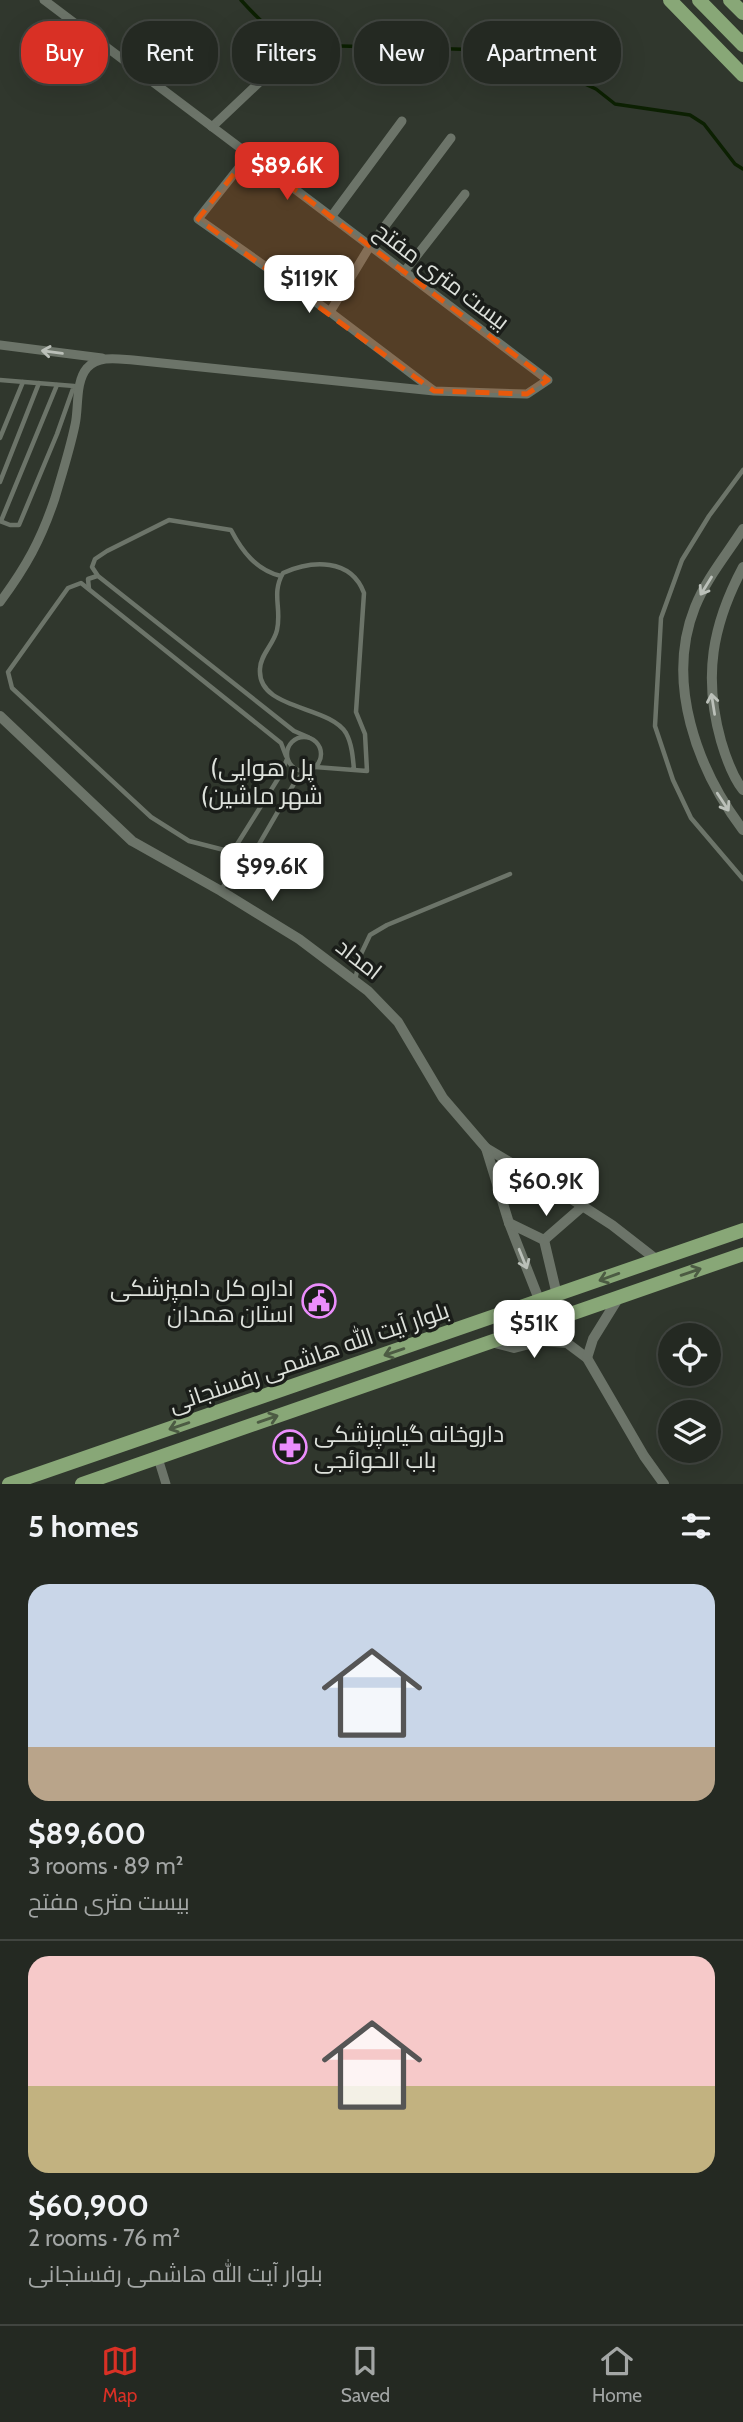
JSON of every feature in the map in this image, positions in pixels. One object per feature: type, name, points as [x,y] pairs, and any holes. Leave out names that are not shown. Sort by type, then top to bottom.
[{"type":"main road","points":[[670,0],[743,75]]},
{"type":"main road","points":[[699,0],[743,45]]},
{"type":"main road","points":[[730,0],[743,13]]},
{"type":"main road","name":"بلوار آیت الله هاشمی رفسنجانی","points":[[9,1484],[743,1230]]},
{"type":"main road","name":"بلوار آیت الله هاشمی رفسنجانی","points":[[82,1484],[743,1254]]},
{"type":"main road","points":[[557,1295],[565,1315]]},
{"type":"main road","points":[[540,1302],[548,1322]]},
{"type":"main road","points":[[149,1436],[158,1458]]},
{"type":"main road","points":[[0,1476],[49,1471]]},
{"type":"street","name":"بیست متری مفتح","points":[[44,0],[548,380],[527,394],[434,391]]},
{"type":"street","points":[[212,127],[257,84]]},
{"type":"street","points":[[331,217],[402,121]]},
{"type":"street","points":[[330,312],[370,246],[451,138]]},
{"type":"street","points":[[249,155],[198,219],[330,312],[434,391]]},
{"type":"street","points":[[404,272],[465,194]]},
{"type":"street","points":[[0,345],[104,359],[434,391]]},
{"type":"street","points":[[0,602],[26,566],[55,498],[86,369],[94,362],[104,359]]},
{"type":"street","points":[[743,529],[694,608],[685,650],[684,676],[686,704],[702,760],[715,789],[743,830]]},
{"type":"street","points":[[743,567],[722,612],[715,637],[711,675],[712,697],[727,760],[743,790]]},
{"type":"street","name":"امداد","points":[[0,716],[132,841],[299,939],[368,991],[398,1022],[443,1098],[486,1148]]},
{"type":"street","points":[[486,1148],[583,1206],[657,1260]]},
{"type":"street","points":[[486,1148],[509,1223],[540,1302]]},
{"type":"street","points":[[544,1240],[583,1206]]},
{"type":"street","points":[[509,1223],[544,1240]]},
{"type":"street","points":[[544,1240],[557,1295]]},
{"type":"street","points":[[587,1358],[593,1339],[619,1297]]},
{"type":"street","points":[[491,1342],[514,1348],[541,1341],[574,1347],[587,1358],[644,1457],[664,1484]]},
{"type":"street","points":[[158,1458],[166,1484]]},
{"type":"lane","points":[[0,381],[74,386],[19,525],[10,525],[0,521],[57,385]]},
{"type":"lane","points":[[0,438],[23,382]]},
{"type":"lane","points":[[0,482],[39,383]]},
{"type":"lane","points":[[743,470],[709,516],[682,560],[661,618],[655,726],[673,780],[691,818],[743,879]]},
{"type":"lane","points":[[281,576],[269,573],[243,553],[231,530],[169,520],[95,558],[92,567],[98,576],[294,732],[317,743],[321,753],[315,767]]},
{"type":"lane","points":[[221,891],[232,873],[249,862],[295,782],[305,771],[315,767],[354,770],[367,771],[365,734],[356,712],[364,616],[363,593],[359,580],[349,571],[322,565],[293,568],[281,576],[276,585],[278,623],[275,636],[259,667],[260,678],[266,689],[281,700],[315,712],[345,732],[352,750],[354,770]]},
{"type":"lane","points":[[89,589],[88,579],[98,576]]},
{"type":"lane","points":[[249,862],[232,852],[190,841],[151,817],[12,688],[8,672],[68,588],[81,583],[281,743],[294,768],[305,771]]},
{"type":"lane","points":[[232,873],[232,852],[281,774],[289,745],[292,741],[309,737]]},
{"type":"lane","points":[[354,981],[361,954],[370,935],[387,925],[510,874]]},
{"type":"highlighted area","points":[[249,155],[548,380],[527,394],[434,391],[198,219]]},
{"type":"waterway","points":[[241,0],[269,27],[303,45],[491,50],[567,76],[596,89],[615,104],[690,115],[704,124],[735,164],[743,169]]},
{"type":"place","name":"اداره کل دامپزشکی استان همدان","points":[[319,1301]]},
{"type":"place","name":"داروخانه گیاه‌پزشکی باب الحوائجی","points":[[290,1447]]},
{"type":"district","name":"(پل هوایی (شهر ماشین","points":[[262,782]]}]
